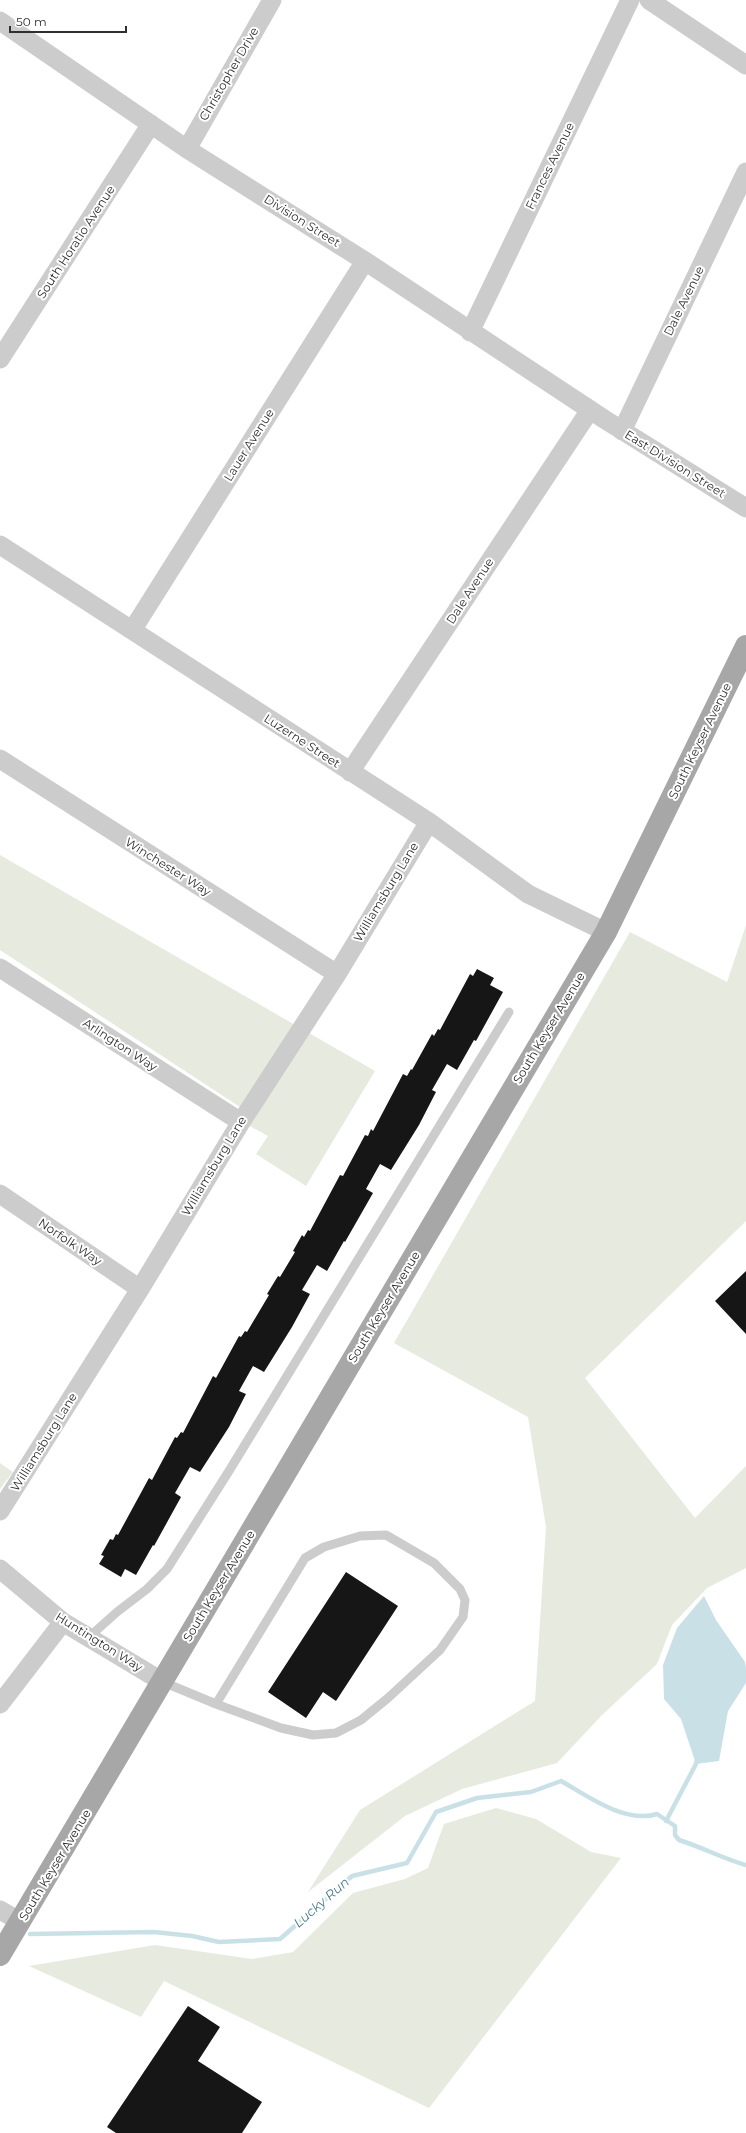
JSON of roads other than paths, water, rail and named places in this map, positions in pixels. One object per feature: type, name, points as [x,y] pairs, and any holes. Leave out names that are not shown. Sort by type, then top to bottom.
[{"type":"main road","name":"South Keyser Avenue","points":[[0,1955],[21,1922],[606,932],[746,646]]},
{"type":"street","name":"Christopher Drive","points":[[187,149],[272,0]]},
{"type":"street","name":"Frances Avenue","points":[[470,332],[630,0]]},
{"type":"street","points":[[649,0],[746,65]]},
{"type":"street","name":"Division Street","points":[[0,21],[187,149],[365,261],[597,415]]},
{"type":"street","name":"South Horatio Avenue","points":[[0,359],[151,124]]},
{"type":"street","name":"Dale Avenue","points":[[622,431],[746,172]]},
{"type":"street","name":"Lauer Avenue","points":[[133,629],[365,261]]},
{"type":"street","name":"Dale Avenue","points":[[350,772],[597,415]]},
{"type":"street","name":"East Division Street","points":[[597,415],[746,508]]},
{"type":"street","name":"Luzerne Street","points":[[0,545],[133,629],[350,772],[429,822],[528,894],[606,932]]},
{"type":"street","name":"Winchester Way","points":[[0,759],[337,974]]},
{"type":"street","name":"Williamsburg Lane","points":[[0,1511],[140,1289],[241,1122],[337,974],[429,822]]},
{"type":"street","name":"Arlington Way","points":[[0,968],[241,1122]]},
{"type":"street","name":"Norfolk Way","points":[[0,1194],[140,1289]]},
{"type":"street","name":"Huntington Way","points":[[0,1569],[63,1622],[163,1682]]},
{"type":"street","points":[[0,1704],[63,1622]]},
{"type":"street","points":[[0,1910],[21,1922]]},
{"type":"lane","points":[[89,1637],[117,1612],[147,1589],[167,1569],[229,1471],[509,1012]]},
{"type":"lane","points":[[163,1682],[216,1704],[281,1728],[313,1735],[336,1732],[361,1720],[388,1698],[440,1650],[463,1617],[465,1600],[460,1589],[434,1563],[386,1535],[360,1536],[324,1547],[305,1558],[216,1704]]},
{"type":"water","points":[[704,1596],[716,1620],[745,1662],[746,1683],[728,1711],[719,1761],[696,1764],[681,1719],[664,1699],[663,1665],[677,1628]]},
{"type":"waterway","points":[[666,1821],[696,1764],[697,1759]]},
{"type":"waterway","name":"Lucky Run","points":[[30,1934],[154,1932],[192,1936],[219,1942],[280,1939],[352,1876],[407,1863],[436,1812],[477,1798],[531,1792],[561,1781],[595,1801],[620,1812],[645,1816],[657,1814],[675,1826],[675,1835],[679,1840],[729,1860],[746,1865]]}]
